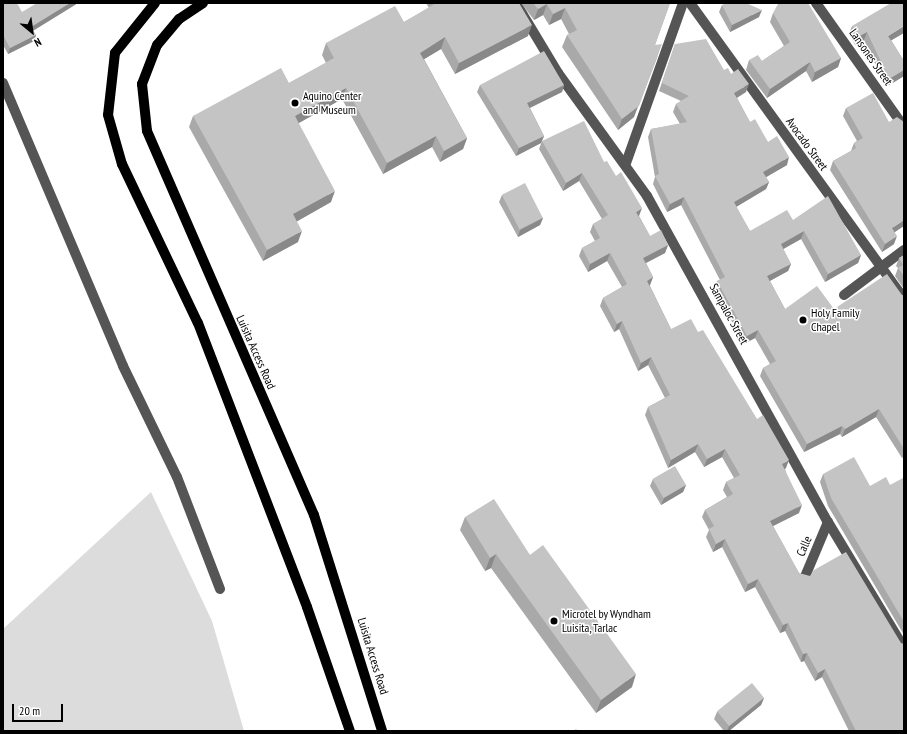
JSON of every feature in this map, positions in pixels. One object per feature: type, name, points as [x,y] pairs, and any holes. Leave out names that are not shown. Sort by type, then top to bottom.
[{"type":"main road","points":[[155,3],[115,53],[108,115],[122,164],[198,323],[307,607],[350,731]]},
{"type":"main road","name":"Luisita Access Road","points":[[203,3],[179,19],[157,45],[142,84],[147,131],[314,515],[382,731]]},
{"type":"street","name":"Sampaloc Street","points":[[516,3],[558,73],[626,162],[726,334],[828,522],[904,648]]},
{"type":"street","points":[[626,162],[683,3]]},
{"type":"street","name":"Avocado Street","points":[[690,3],[880,268],[904,299]]},
{"type":"street","name":"Lansones Street","points":[[816,3],[904,127]]},
{"type":"street","points":[[3,83],[123,366],[177,477],[220,589]]},
{"type":"street","points":[[844,295],[904,250]]},
{"type":"street","name":"Calle","points":[[804,579],[828,522]]},
{"type":"shaded area","points":[[151,492],[212,621],[244,731],[3,731],[3,629]]},
{"type":"building","points":[[17,3],[22,12],[37,3],[70,3],[31,27],[36,35],[10,48],[3,35],[3,4]]},
{"type":"building","points":[[436,3],[519,3],[532,25],[459,63],[445,37],[420,53],[467,138],[444,151],[436,136],[387,163],[346,88],[295,116],[335,191],[293,214],[302,231],[267,250],[193,116],[281,68],[289,83],[334,58],[326,43],[395,6],[404,22]]},
{"type":"building","points":[[533,3],[670,3],[655,45],[662,44],[639,106],[622,119],[567,35],[577,30],[565,8],[553,14],[547,4],[538,9]]},
{"type":"building","points":[[726,3],[746,3],[762,10],[732,25],[722,5]]},
{"type":"building","points":[[808,3],[841,58],[815,72],[810,62],[770,89],[749,60],[758,55],[762,61],[790,42],[773,13],[778,4]]},
{"type":"building","points":[[891,3],[904,3],[904,26],[888,36],[904,61],[904,70],[889,79],[867,32],[858,37],[852,26]]},
{"type":"building","points":[[706,39],[724,70],[728,68],[731,74],[738,69],[749,84],[734,93],[750,122],[755,119],[768,142],[777,136],[789,157],[763,172],[769,182],[734,202],[750,231],[787,210],[793,220],[828,196],[861,255],[828,274],[804,231],[781,244],[791,264],[767,276],[785,309],[817,286],[834,309],[887,274],[904,296],[904,449],[879,409],[845,429],[842,426],[807,444],[763,368],[776,361],[758,330],[747,336],[717,281],[725,277],[684,197],[670,204],[655,176],[659,174],[651,129],[687,122],[676,104],[689,96],[662,83],[675,44]]},
{"type":"building","points":[[544,51],[564,85],[527,103],[544,136],[519,148],[480,85]]},
{"type":"building","points":[[873,93],[889,122],[897,117],[904,122],[904,220],[892,228],[897,236],[885,244],[833,161],[856,148],[854,143],[863,138],[846,108]]},
{"type":"building","points":[[584,121],[604,162],[607,161],[616,176],[621,172],[642,208],[636,212],[650,236],[661,230],[668,245],[643,258],[653,277],[647,281],[671,329],[691,319],[698,332],[703,330],[757,419],[763,415],[789,460],[782,464],[802,505],[770,521],[799,573],[810,576],[814,570],[846,552],[901,643],[904,644],[904,731],[856,731],[825,669],[818,673],[807,653],[803,654],[788,623],[783,625],[758,579],[748,584],[725,539],[716,544],[709,529],[714,526],[705,510],[733,494],[726,482],[740,475],[725,449],[707,459],[698,444],[671,460],[648,407],[670,395],[651,357],[641,363],[622,321],[617,324],[603,298],[627,284],[610,253],[590,264],[582,248],[600,238],[593,224],[608,215],[582,173],[566,183],[542,141]]},
{"type":"building","points":[[525,183],[543,218],[520,230],[502,195]]},
{"type":"building","points":[[904,255],[904,276],[898,268],[903,265],[899,258]]},
{"type":"building","points":[[854,457],[870,486],[886,477],[890,485],[903,478],[904,481],[904,622],[831,498],[823,474]]},
{"type":"building","points":[[675,466],[686,485],[663,498],[652,479]]},
{"type":"building","points":[[494,499],[530,555],[543,545],[636,674],[601,700],[496,554],[490,558],[465,517]]},
{"type":"building","points":[[752,683],[764,698],[729,726],[717,711]]},
{"type":"place","name":"Aquino Center and Museum","points":[[295,103]]},
{"type":"place","name":"Holy Family Chapel","points":[[803,320]]},
{"type":"place","name":"Microtel by Wyndham Luisita, Tarlac","points":[[554,621]]}]
